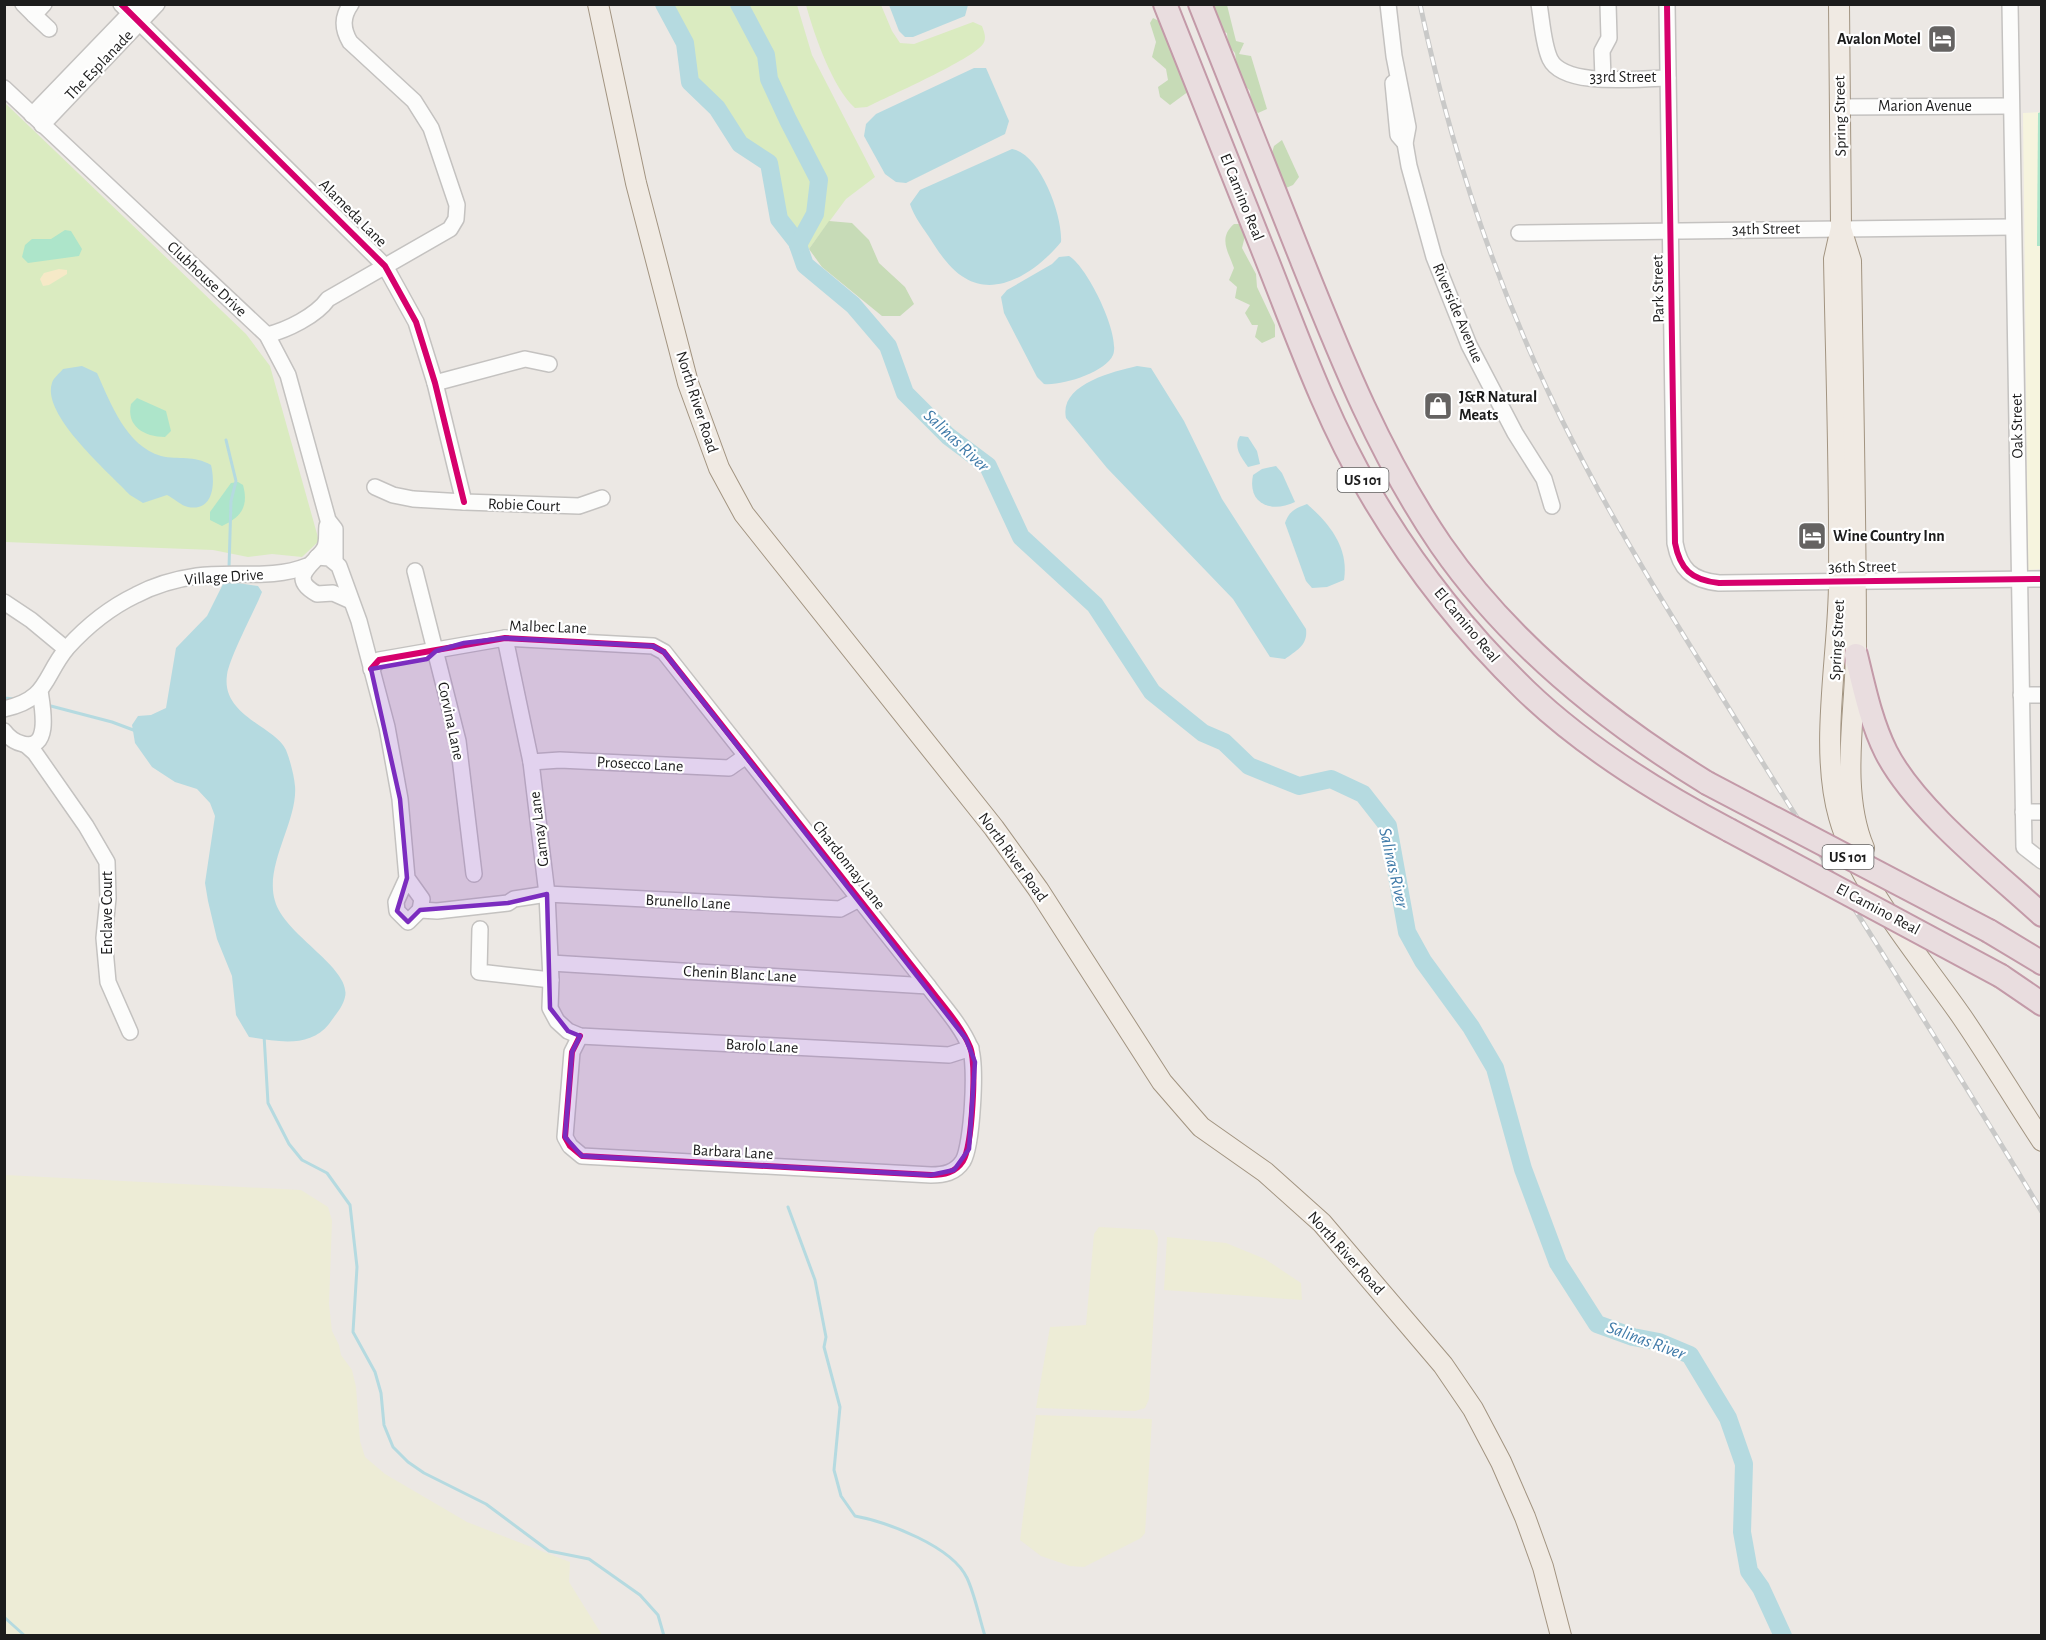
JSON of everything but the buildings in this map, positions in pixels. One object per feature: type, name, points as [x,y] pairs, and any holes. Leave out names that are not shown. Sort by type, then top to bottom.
[{"type":"highway","name":"El Camino Real","points":[[1166,4],[1331,415],[1368,490],[1417,564],[1477,640],[1526,691],[1589,743],[1667,797],[2001,975],[2033,998],[2042,1009]]},
{"type":"highway","name":"El Camino Real","points":[[1200,4],[1343,364],[1374,432],[1430,528],[1501,619],[1599,709],[1665,758],[1707,783],[1989,931],[2042,963]]},
{"type":"highway","points":[[1856,655],[1876,727],[1886,752],[1903,780],[1938,818],[2042,915]]},
{"type":"main road","name":"North River Road","points":[[598,4],[636,183],[688,383],[719,468],[744,514],[994,828],[1038,889],[1162,1082],[1201,1127],[1265,1172],[1322,1223],[1443,1365],[1473,1409],[1501,1462],[1544,1567],[1561,1635]]},
{"type":"main road","name":"Spring Street","points":[[1839,4],[1841,228],[1851,261],[1848,581],[1831,750],[1832,782],[1839,817],[1849,844],[1875,892],[1928,973],[1961,1016],[2042,1141]]},
{"type":"main road","name":"Spring Street","points":[[1848,581],[1856,655],[1852,783],[1858,834],[1873,866],[1935,964],[1961,1016]]},
{"type":"street","name":"The Esplanade","points":[[37,120],[133,11],[157,4]]},
{"type":"street","points":[[267,335],[272,324],[318,299],[328,299],[450,229],[456,219],[457,205],[431,128],[414,101],[350,42],[345,34],[344,16],[351,4]]},
{"type":"street","name":"Riverside Avenue","points":[[1388,4],[1394,56],[1408,128],[1405,143],[1434,256],[1466,336],[1515,433],[1544,479],[1552,506]]},
{"type":"street","name":"33rd Street","points":[[1539,4],[1549,58],[1557,70],[1574,77],[1668,78]]},
{"type":"street","points":[[1603,78],[1602,51],[1609,38],[1608,4]]},
{"type":"street","name":"Park Street","points":[[1667,4],[1675,543],[1678,557],[1685,571]]},
{"type":"street","name":"Oak Street","points":[[2010,4],[2024,847],[2042,861]]},
{"type":"street","points":[[34,8],[49,29]]},
{"type":"street","name":"Alameda Lane","points":[[133,11],[385,266],[416,322],[435,383],[464,502]]},
{"type":"street","name":"Clubhouse Drive","points":[[4,88],[267,335],[288,375],[328,520],[335,530],[335,560],[359,621],[387,727],[400,799],[407,878]]},
{"type":"street","name":"Marion Avenue","points":[[1840,107],[2011,105]]},
{"type":"street","name":"34th Street","points":[[1519,232],[2013,227]]},
{"type":"street","points":[[435,383],[525,359],[549,364]]},
{"type":"street","name":"Robie Court","points":[[375,487],[393,495],[413,499],[564,507],[579,506],[602,498]]},
{"type":"street","name":"Clubhouse Drive","points":[[308,587],[303,574],[326,545],[328,520]]},
{"type":"street","points":[[312,562],[335,560]]},
{"type":"street","name":"Village Drive","points":[[12,707],[36,697],[66,650],[109,612],[136,595],[168,581],[199,576],[273,574],[312,562]]},
{"type":"street","name":"36th Street","points":[[1685,571],[1706,582],[1719,583],[2042,579]]},
{"type":"street","name":"Corvina Lane","points":[[415,572],[459,741],[474,873]]},
{"type":"street","name":"Village Drive","points":[[273,574],[299,581],[308,587]]},
{"type":"street","points":[[333,593],[342,580]]},
{"type":"street","points":[[308,587],[317,594],[333,593],[351,601]]},
{"type":"street","points":[[4,602],[31,620],[66,650]]},
{"type":"street","name":"Malbec Lane","points":[[371,669],[388,669],[427,659],[435,651],[505,638],[658,647]]},
{"type":"street","name":"Gamay Lane","points":[[505,638],[531,762],[547,894],[551,963],[550,1008],[556,1022]]},
{"type":"street","name":"Chardonnay Lane","points":[[658,647],[928,986],[970,1048],[975,1062],[970,1118]]},
{"type":"street","points":[[40,691],[44,716],[42,735],[35,743],[26,745],[10,739],[5,732],[5,717],[12,707],[37,708],[44,716]]},
{"type":"street","points":[[2021,695],[2042,695]]},
{"type":"street","name":"Enclave Court","points":[[42,735],[47,771]]},
{"type":"street","name":"Enclave Court","points":[[26,745],[35,753],[86,826],[107,862],[108,898],[104,938],[108,982],[130,1032]]},
{"type":"street","name":"Prosecco Lane","points":[[531,762],[560,760],[729,768],[746,756]]},
{"type":"street","points":[[2024,812],[2042,812]]},
{"type":"street","points":[[407,878],[421,904],[408,922],[397,911],[396,902],[407,878]]},
{"type":"street","name":"Brunello Lane","points":[[421,904],[437,911],[508,903],[514,899],[547,894],[840,909],[859,899]]},
{"type":"street","points":[[480,929],[479,972],[551,980]]},
{"type":"street","name":"Chenin Blanc Lane","points":[[551,963],[928,986]]},
{"type":"street","name":"Barolo Lane","points":[[556,1022],[580,1036],[949,1056],[970,1048]]},
{"type":"street","name":"Barbara Lane","points":[[580,1036],[572,1052],[565,1137],[570,1146],[582,1155],[591,1158],[945,1175],[962,1162],[969,1149],[970,1118]]},
{"type":"highlighted area","points":[[505,638],[653,646],[664,652],[966,1039],[975,1062],[969,1149],[954,1170],[931,1175],[582,1156],[565,1137],[572,1052],[580,1036],[568,1031],[550,1008],[547,894],[508,903],[420,910],[408,922],[397,911],[407,878],[400,799],[371,669],[427,659],[436,651],[464,643]]},
{"type":"shaded area","points":[[2042,112],[2041,569],[2028,570],[2023,113]]},
{"type":"green space","points":[[670,5],[797,5],[812,55],[875,177],[846,199],[809,249],[784,216],[771,159],[745,140],[718,101],[695,77],[685,34]]},
{"type":"green space","points":[[806,5],[881,5],[900,43],[914,44],[973,22],[982,26],[985,40],[976,51],[948,68],[867,107],[855,108],[831,74]]},
{"type":"green space","points":[[1214,5],[1227,5],[1236,41],[1244,43],[1239,54],[1251,56],[1267,109],[1258,113],[1251,107],[1250,91],[1239,79],[1235,53],[1228,45],[1227,33],[1219,30],[1213,16]]},
{"type":"green space","points":[[1153,18],[1161,22],[1189,91],[1170,105],[1160,97],[1158,87],[1168,80],[1166,69],[1152,57],[1156,42],[1150,23]]},
{"type":"green space","points":[[5,103],[246,334],[270,366],[319,541],[302,557],[272,554],[248,557],[213,550],[5,542]]},
{"type":"green space","points":[[2042,112],[2041,246],[2037,246],[2038,113]]},
{"type":"green space","points":[[1282,140],[1299,177],[1293,185],[1286,188],[1273,181],[1271,156],[1274,146]]},
{"type":"green space","points":[[829,221],[852,223],[869,240],[879,263],[905,287],[914,304],[900,316],[882,316],[822,267],[809,249]]},
{"type":"green space","points":[[1234,224],[1241,224],[1245,236],[1242,248],[1256,274],[1257,287],[1275,325],[1275,337],[1262,343],[1255,337],[1258,325],[1252,325],[1245,313],[1250,305],[1235,298],[1237,287],[1229,280],[1234,268],[1225,240],[1226,234]]},
{"type":"green space","points":[[65,230],[71,231],[82,249],[79,256],[28,263],[22,257],[25,245],[32,239],[51,239]]},
{"type":"green space","points":[[137,398],[166,411],[171,431],[165,437],[150,435],[138,429],[134,424],[130,412],[131,404]]},
{"type":"green space","points":[[238,482],[243,485],[245,493],[244,505],[239,515],[222,526],[210,520],[210,512],[231,483]]},
{"type":"green space","points":[[5,1175],[301,1190],[328,1207],[332,1221],[329,1304],[332,1331],[341,1355],[352,1370],[356,1387],[360,1441],[365,1457],[385,1474],[467,1522],[570,1562],[569,1582],[602,1635],[5,1635]]},
{"type":"green space","points":[[1099,1227],[1154,1230],[1158,1238],[1149,1399],[1145,1408],[1135,1411],[1036,1408],[1050,1327],[1086,1325],[1094,1234]]},
{"type":"green space","points":[[1167,1237],[1226,1243],[1265,1259],[1301,1283],[1302,1300],[1164,1290]]},
{"type":"green space","points":[[1036,1415],[1152,1419],[1145,1533],[1141,1538],[1084,1567],[1070,1566],[1041,1556],[1020,1540]]},
{"type":"sand","points":[[59,269],[67,270],[67,274],[43,286],[40,279],[44,273]]},
{"type":"water","points":[[889,5],[968,5],[965,16],[913,37],[905,37],[899,31]]},
{"type":"water","points":[[974,68],[986,68],[1009,121],[1005,134],[906,183],[896,182],[885,174],[864,136],[866,124],[876,114]]},
{"type":"water","points":[[1012,149],[1022,153],[1032,162],[1048,187],[1058,217],[1061,242],[1042,262],[1018,278],[1005,283],[978,284],[960,275],[946,261],[919,223],[910,204],[920,190]]},
{"type":"water","points":[[1069,256],[1085,273],[1101,302],[1112,332],[1113,355],[1102,367],[1083,377],[1061,383],[1044,384],[1037,377],[1004,313],[1001,297],[1007,290],[1052,264],[1059,257]]},
{"type":"water","points":[[82,366],[97,373],[121,422],[138,443],[161,456],[192,459],[211,465],[213,487],[204,505],[188,507],[167,495],[143,503],[130,495],[79,443],[57,411],[51,396],[52,383],[63,369]]},
{"type":"water","points":[[1137,366],[1151,368],[1184,421],[1222,499],[1306,629],[1303,643],[1285,659],[1270,657],[1233,599],[1107,468],[1066,418],[1066,407],[1070,397],[1079,389],[1101,376]]},
{"type":"water","points":[[1240,436],[1248,437],[1257,451],[1260,464],[1248,467],[1238,448]]},
{"type":"water","points":[[1276,466],[1282,473],[1295,502],[1278,507],[1263,504],[1258,500],[1252,485],[1253,475],[1262,469]]},
{"type":"water","points":[[1307,504],[1330,528],[1344,557],[1344,580],[1327,587],[1312,588],[1306,581],[1285,523],[1293,511]]},
{"type":"water","points":[[231,582],[258,586],[262,592],[229,667],[227,689],[232,701],[240,710],[271,734],[286,750],[295,786],[292,814],[274,873],[275,901],[281,914],[328,963],[344,986],[344,1001],[329,1024],[321,1032],[302,1040],[281,1041],[249,1037],[236,1015],[232,976],[217,939],[205,883],[215,816],[210,803],[197,789],[175,782],[152,767],[135,743],[132,725],[138,716],[151,715],[166,708],[176,648],[207,616],[223,584]]},
{"type":"waterway","name":"Salinas River","points":[[664,4],[685,43],[690,82],[717,108],[740,144],[769,163],[779,219],[797,242],[805,265],[853,305],[888,346],[905,393],[948,436],[988,466],[1021,537],[1095,605],[1152,692],[1203,733],[1224,742],[1249,766],[1299,786],[1331,779],[1363,794],[1388,826],[1407,932],[1423,961],[1471,1027],[1495,1068],[1523,1169],[1558,1263],[1597,1324],[1633,1337],[1659,1342],[1690,1355],[1728,1418],[1744,1464],[1742,1532],[1749,1571],[1761,1588],[1783,1636]]},
{"type":"waterway","name":"Salinas River","points":[[739,4],[766,55],[769,79],[819,180],[815,214],[798,245]]},
{"type":"waterway","points":[[226,440],[236,481],[231,501],[229,568]]},
{"type":"waterway","points":[[4,698],[15,699]]},
{"type":"waterway","points":[[47,705],[112,722],[136,731]]},
{"type":"waterway","points":[[264,1035],[268,1103],[289,1144],[302,1160],[327,1173],[350,1205],[357,1267],[353,1332],[375,1372],[381,1393],[384,1425],[393,1447],[408,1462],[424,1473],[486,1504],[549,1551],[589,1559],[640,1595],[658,1615],[664,1636]]},
{"type":"waterway","points":[[788,1207],[815,1280],[826,1337],[824,1347],[840,1407],[834,1470],[841,1496],[855,1516],[917,1537],[948,1556],[959,1566],[970,1585],[985,1636]]},
{"type":"waterway","points":[[4,1617],[25,1636]]},
{"type":"railway","points":[[1420,4],[1448,118],[1482,230],[1524,339],[1574,444],[1658,593],[2042,1212]]},
{"type":"cycle path","points":[[121,4],[385,266],[416,322],[435,383],[464,502]]},
{"type":"cycle path","points":[[1667,4],[1675,543],[1680,560],[1688,572],[1694,576],[1719,583],[2042,579]]},
{"type":"cycle path","points":[[371,669],[379,660],[505,638],[653,646],[664,652],[962,1031],[970,1047],[973,1070],[971,1123],[966,1152],[963,1161],[953,1171],[931,1175],[582,1156],[570,1146],[565,1137],[572,1052],[580,1036]]},
{"type":"place","name":"Avalon Motel","points":[[1942,39]]},
{"type":"place","name":"J&R Natural Meats","points":[[1438,406]]},
{"type":"place","name":"Wine Country Inn","points":[[1812,536]]}]
